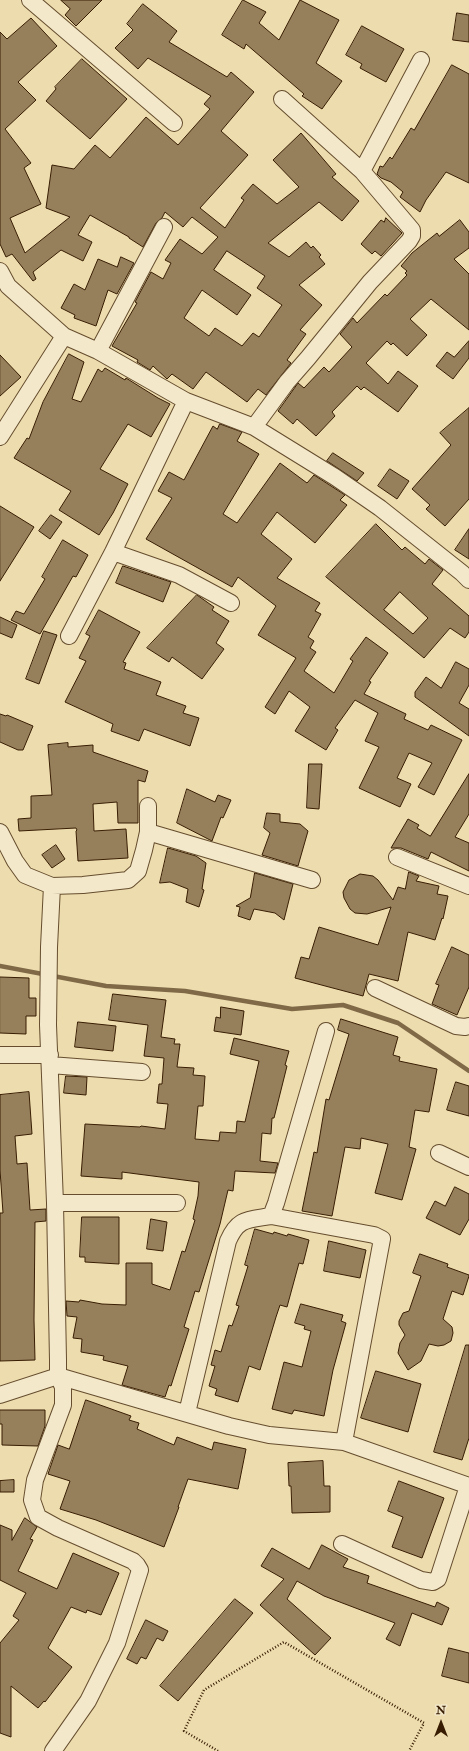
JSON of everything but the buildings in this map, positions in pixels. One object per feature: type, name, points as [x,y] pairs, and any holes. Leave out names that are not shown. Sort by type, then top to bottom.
[{"type":"street","points":[[30,0],[174,123]]},
{"type":"street","points":[[362,171],[421,60]]},
{"type":"street","points":[[254,427],[287,382],[370,282],[412,236],[412,230],[362,171],[282,99]]},
{"type":"street","points":[[98,351],[164,227]]},
{"type":"street","points":[[0,271],[8,286],[64,336],[98,351],[186,400],[254,427],[336,477],[374,504],[469,580]]},
{"type":"street","points":[[0,437],[64,336]]},
{"type":"street","points":[[69,636],[113,552],[186,400]]},
{"type":"street","points":[[113,552],[178,575],[231,603]]},
{"type":"street","points":[[0,832],[15,861],[25,875],[52,886],[82,885],[128,880],[138,871],[148,832],[148,806]]},
{"type":"street","points":[[148,832],[312,880]]},
{"type":"street","points":[[397,857],[469,886]]},
{"type":"street","points":[[52,886],[49,947],[50,1060],[55,1204],[58,1376],[63,1387],[63,1405],[35,1480],[32,1500],[38,1517],[58,1528],[132,1561],[137,1564],[140,1570],[117,1643],[88,1701],[53,1751]]},
{"type":"street","points":[[374,988],[456,1026],[469,1026]]},
{"type":"street","points":[[271,1216],[276,1204],[326,1031]]},
{"type":"street","points":[[0,1055],[142,1072]]},
{"type":"street","points":[[439,1153],[469,1167]]},
{"type":"street","points":[[55,1204],[177,1203]]},
{"type":"street","points":[[187,1413],[228,1241],[233,1230],[240,1222],[271,1216],[374,1235],[382,1239],[344,1442]]},
{"type":"street","points":[[0,1395],[58,1376],[229,1426],[269,1435],[344,1442],[468,1486],[438,1579],[433,1582],[421,1580],[342,1544]]},
{"type":"path","points":[[218,1751],[184,1731],[204,1690],[284,1642],[424,1723],[409,1751]]},
{"type":"waterway","points":[[0,966],[106,986],[185,991],[292,1009],[343,1005],[398,1023],[469,1071]]}]
